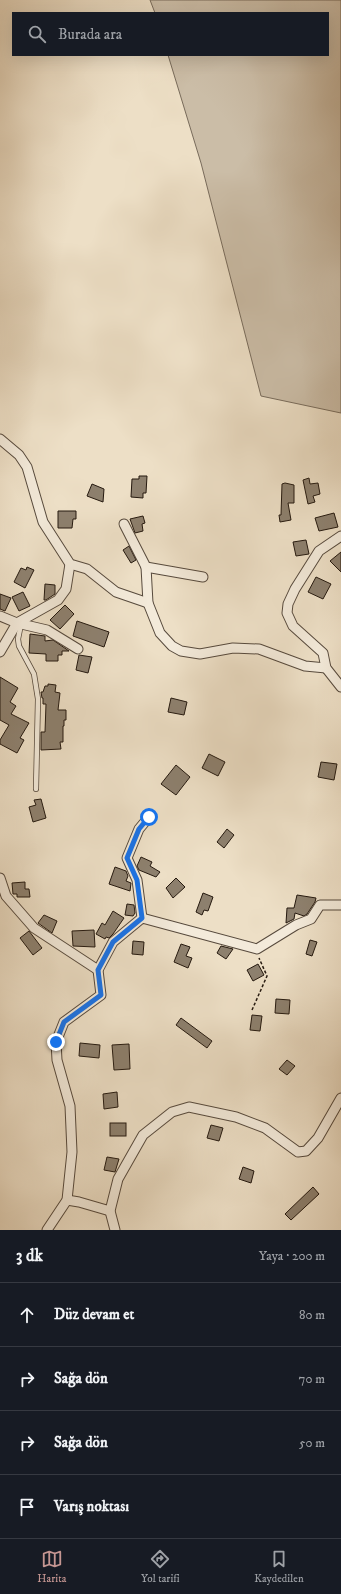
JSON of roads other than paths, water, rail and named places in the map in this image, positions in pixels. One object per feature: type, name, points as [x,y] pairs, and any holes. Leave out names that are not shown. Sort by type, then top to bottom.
[{"type":"street","points":[[0,439],[19,455],[27,467],[43,522],[70,564],[87,569],[116,592],[148,603]]},
{"type":"street","points":[[124,524],[146,567],[148,603],[160,633],[172,646],[181,651],[200,654],[233,648],[260,649],[305,666],[326,668]]},
{"type":"street","points":[[341,536],[319,551],[294,589],[288,604],[287,613],[293,626],[322,653],[326,668],[341,687]]},
{"type":"street","points":[[0,652],[19,623],[58,600],[66,589],[70,564]]},
{"type":"street","points":[[146,567],[203,577]]},
{"type":"street","points":[[0,616],[19,623],[47,630],[78,649]]},
{"type":"street","points":[[142,918],[137,880],[127,858],[139,829],[149,817]]},
{"type":"street","points":[[0,878],[6,896],[34,928],[98,970]]},
{"type":"street","points":[[142,918],[256,949],[296,925],[311,919],[320,905],[341,905]]},
{"type":"street","points":[[47,1230],[67,1200],[72,1152],[70,1106],[57,1060],[56,1042],[64,1022],[101,995],[98,970],[113,942],[142,918]]},
{"type":"street","points":[[115,1230],[110,1211],[118,1179],[143,1135],[172,1112],[189,1107],[236,1117],[265,1128],[298,1152],[306,1152],[318,1138],[331,1112],[341,1098]]},
{"type":"street","points":[[67,1200],[110,1211]]},
{"type":"lane","points":[[19,623],[18,636],[20,646],[34,674],[38,698],[36,789]]}]
